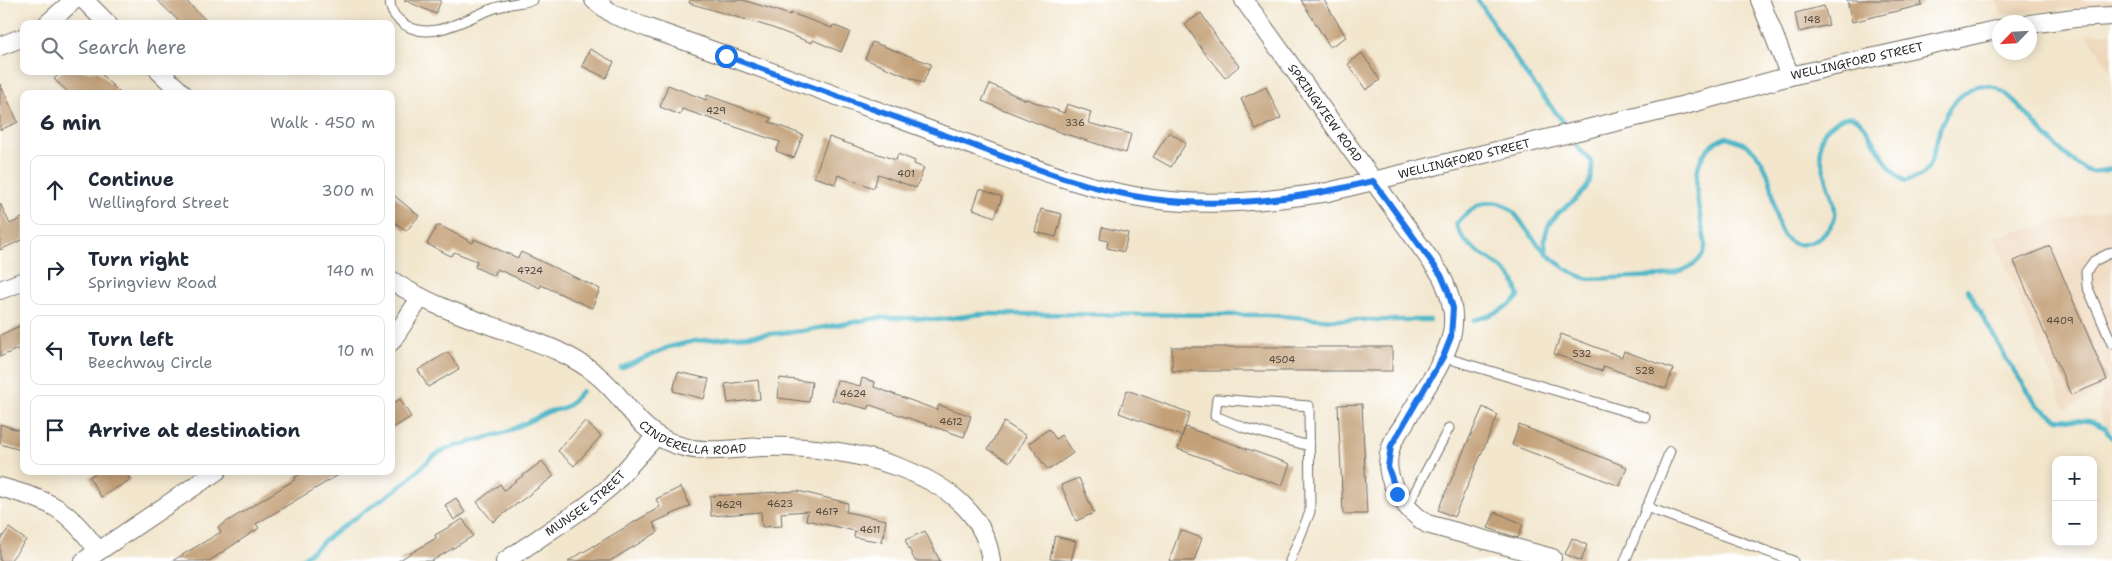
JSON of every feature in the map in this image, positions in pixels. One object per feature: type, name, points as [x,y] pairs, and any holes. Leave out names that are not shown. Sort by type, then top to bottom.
[{"type":"street","points":[[52,20],[74,0]]},
{"type":"street","points":[[84,0],[104,20]]},
{"type":"street","name":"WELLINGFORD STREET","points":[[594,0],[614,15],[648,28],[1034,168],[1108,190],[1151,199],[1227,203],[1283,200],[1328,192],[1685,105],[1790,76],[1992,32]]},
{"type":"street","name":"SPRINGVIEW ROAD","points":[[1244,0],[1441,275],[1448,291],[1454,320],[1451,337],[1443,357],[1391,446],[1388,467],[1393,486],[1407,507]]},
{"type":"street","points":[[1760,0],[1790,76]]},
{"type":"street","points":[[2037,23],[2112,16]]},
{"type":"street","points":[[0,46],[20,38]]},
{"type":"street","points":[[163,75],[179,90]]},
{"type":"street","points":[[0,290],[20,282]]},
{"type":"street","name":"CINDERELLA ROAD","points":[[395,282],[421,297],[461,315],[556,349],[580,362],[602,379],[617,394],[637,420],[656,436],[678,446],[699,450],[721,451],[763,447],[829,451],[867,458],[942,487],[967,510],[978,525],[991,561]]},
{"type":"street","points":[[395,336],[421,297]]},
{"type":"street","name":"MUNSEE STREET","points":[[505,561],[584,508],[611,486],[656,436]]},
{"type":"street","points":[[0,487],[40,498],[59,508],[83,530],[91,556],[211,475]]},
{"type":"street","points":[[1407,507],[1427,524],[1552,558]]},
{"type":"lane","points":[[390,0],[393,13],[399,20],[406,26],[423,31],[442,29],[494,8],[533,0]]},
{"type":"lane","points":[[2112,252],[2094,261],[2086,272],[2087,286],[2112,344]]},
{"type":"lane","points":[[1443,357],[1645,417]]},
{"type":"lane","points":[[1290,561],[1310,512],[1309,406],[1217,399],[1215,416],[1246,428],[1309,446]]},
{"type":"lane","points":[[1407,507],[1449,428]]},
{"type":"lane","points":[[1625,561],[1670,451]]},
{"type":"lane","points":[[1646,507],[1793,561]]},
{"type":"shaded area","points":[[1996,0],[2112,0],[2112,5],[2002,14]]},
{"type":"shaded area","points":[[2112,33],[2112,73],[2087,34]]},
{"type":"shaded area","points":[[2112,208],[2112,434],[2099,415],[2102,389],[2065,410],[1994,237]]},
{"type":"building","points":[[157,0],[185,0],[206,20],[178,20]]},
{"type":"building","points":[[404,0],[441,0],[436,14]]},
{"type":"building","points":[[690,0],[743,0],[790,15],[791,13],[832,28],[833,25],[850,32],[841,52],[813,40],[812,43],[770,27],[689,3]]},
{"type":"building","points":[[1301,0],[1324,0],[1346,37],[1330,47]]},
{"type":"building","points":[[1847,0],[1921,0],[1922,5],[1852,22]]},
{"type":"building","points":[[1824,6],[1829,25],[1799,32],[1795,13]]},
{"type":"building","points":[[1201,13],[1221,44],[1239,66],[1225,78],[1203,51],[1185,24]]},
{"type":"building","points":[[872,42],[931,64],[923,83],[865,59]]},
{"type":"building","points":[[590,49],[614,62],[606,78],[582,66]]},
{"type":"building","points":[[1362,53],[1380,80],[1366,90],[1348,64]]},
{"type":"building","points":[[58,75],[102,75],[117,90],[66,90],[54,79]]},
{"type":"building","points":[[0,84],[18,122],[0,130]]},
{"type":"building","points":[[990,84],[1026,100],[1064,113],[1067,104],[1091,112],[1088,123],[1131,134],[1126,153],[1059,132],[982,101]]},
{"type":"building","points":[[668,85],[706,100],[707,95],[771,118],[769,122],[803,135],[794,158],[776,151],[780,142],[682,109],[680,115],[660,107]]},
{"type":"building","points":[[1266,87],[1281,118],[1256,130],[1241,99]]},
{"type":"building","points":[[1169,132],[1186,143],[1171,167],[1153,157]]},
{"type":"building","points":[[829,137],[896,160],[898,154],[915,161],[914,164],[924,168],[916,188],[878,174],[874,188],[838,175],[835,184],[814,177]]},
{"type":"building","points":[[980,189],[1002,197],[995,217],[973,209]]},
{"type":"building","points":[[395,196],[419,216],[406,231],[395,222]]},
{"type":"building","points":[[0,203],[10,224],[20,219],[20,241],[0,250]]},
{"type":"building","points":[[1041,209],[1062,214],[1056,237],[1035,232]]},
{"type":"building","points":[[437,226],[441,226],[473,243],[474,239],[518,258],[521,252],[600,289],[592,308],[541,285],[540,288],[497,269],[494,276],[475,267],[477,261],[454,252],[451,256],[427,244]]},
{"type":"building","points":[[1102,227],[1128,233],[1124,252],[1107,248],[1108,241],[1100,239]]},
{"type":"building","points":[[2050,246],[2107,380],[2071,395],[2014,261]]},
{"type":"building","points":[[20,326],[20,348],[0,357],[0,335]]},
{"type":"building","points":[[1561,334],[1622,357],[1624,351],[1673,369],[1666,389],[1604,366],[1602,371],[1554,354]]},
{"type":"building","points":[[1172,347],[1392,347],[1392,371],[1172,371]]},
{"type":"building","points":[[448,352],[459,369],[428,387],[418,370]]},
{"type":"building","points":[[678,372],[709,379],[704,399],[673,391]]},
{"type":"building","points":[[780,378],[812,382],[809,402],[778,398]]},
{"type":"building","points":[[862,378],[875,382],[874,387],[937,410],[939,405],[971,416],[964,437],[870,405],[868,409],[832,400],[837,380],[860,386]]},
{"type":"building","points":[[758,380],[760,399],[728,403],[725,384]]},
{"type":"building","points":[[1127,390],[1190,413],[1182,436],[1119,413]]},
{"type":"building","points":[[400,399],[411,417],[395,427],[395,402]]},
{"type":"building","points":[[1362,404],[1367,514],[1343,514],[1338,405]]},
{"type":"building","points":[[1483,407],[1498,415],[1454,517],[1438,510]]},
{"type":"building","points":[[585,421],[601,436],[574,466],[558,451]]},
{"type":"building","points":[[1004,422],[1026,436],[1010,462],[988,449]]},
{"type":"building","points":[[0,424],[20,431],[20,450],[0,444]]},
{"type":"building","points":[[1519,425],[1627,467],[1620,486],[1512,445]]},
{"type":"building","points":[[1185,427],[1290,464],[1282,486],[1178,449]]},
{"type":"building","points":[[1049,429],[1056,439],[1061,435],[1073,453],[1050,469],[1047,469],[1029,443]]},
{"type":"building","points":[[542,461],[554,476],[493,522],[477,502],[500,484],[504,490]]},
{"type":"building","points":[[93,475],[128,475],[130,480],[101,497],[89,477]]},
{"type":"building","points":[[298,475],[338,475],[256,524],[259,528],[209,561],[172,561],[221,532],[218,527],[296,479],[295,477]]},
{"type":"building","points":[[1079,478],[1094,513],[1076,521],[1061,485]]},
{"type":"building","points":[[681,487],[690,506],[653,523],[658,532],[610,561],[568,561],[660,507],[656,499]]},
{"type":"building","points":[[798,491],[848,503],[846,512],[886,520],[882,542],[854,537],[855,531],[806,520],[808,511],[781,513],[782,526],[762,527],[761,512],[711,516],[710,496]]},
{"type":"building","points":[[456,498],[465,513],[454,520],[445,505]]},
{"type":"building","points":[[1495,512],[1523,524],[1518,538],[1488,528]]},
{"type":"building","points":[[463,519],[473,536],[432,561],[398,561],[436,538],[435,535]]},
{"type":"building","points":[[9,528],[26,540],[10,561],[0,561],[0,540]]},
{"type":"building","points":[[1180,530],[1202,538],[1194,561],[1169,561]]},
{"type":"building","points":[[925,531],[940,561],[915,561],[905,540]]},
{"type":"building","points":[[1055,536],[1076,541],[1071,561],[1050,559]]},
{"type":"building","points":[[1572,538],[1587,545],[1581,561],[1565,554]]},
{"type":"waterway","points":[[1478,0],[1525,73],[1564,123]]},
{"type":"waterway","points":[[1474,320],[1498,312],[1519,297],[1512,278],[1498,265],[1473,248],[1460,234],[1456,224],[1472,209],[1492,202],[1506,206],[1515,214],[1553,260],[1579,276],[1589,279],[1661,276],[1683,270],[1694,264],[1702,256],[1705,249],[1696,187],[1699,163],[1705,152],[1714,143],[1727,137],[1748,146],[1760,158],[1771,184],[1778,225],[1786,239],[1798,244],[1806,244],[1819,239],[1834,221],[1835,207],[1824,170],[1820,145],[1823,135],[1830,126],[1838,120],[1848,117],[1854,117],[1860,121],[1889,166],[1905,181],[1919,176],[1927,170],[1942,124],[1949,110],[1963,94],[1977,86],[1987,85],[1997,88],[2015,101],[2041,131],[2083,169],[2089,171],[2112,169]]},
{"type":"waterway","points":[[1547,253],[1545,240],[1548,226],[1587,187],[1591,176],[1592,162],[1576,146]]},
{"type":"waterway","points":[[1967,289],[2009,363],[2037,405],[2058,419],[2089,421],[2105,428],[2112,438]]},
{"type":"waterway","points":[[621,368],[669,347],[695,341],[802,331],[877,318],[938,320],[980,314],[1268,315],[1334,320],[1430,320]]},
{"type":"waterway","points":[[300,561],[335,532],[404,484],[432,457],[446,449],[507,432],[550,411],[562,409],[570,404],[582,391]]},
{"type":"route","points":[[726,56],[1034,168],[1108,190],[1151,199],[1227,203],[1283,200],[1373,181],[1441,275],[1453,308],[1454,320],[1451,337],[1443,357],[1391,446],[1388,467],[1397,494]]}]
